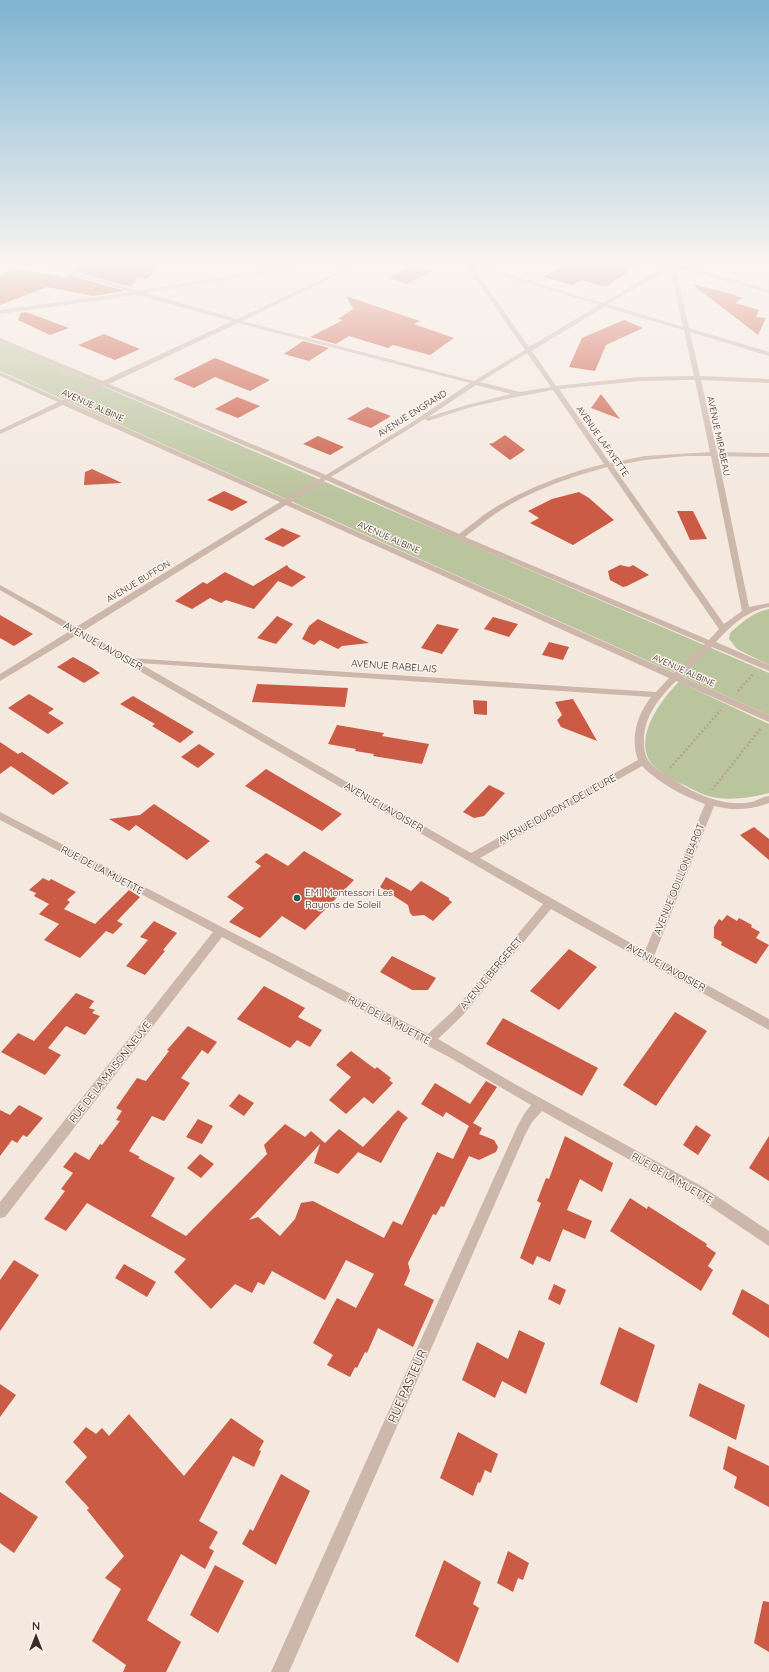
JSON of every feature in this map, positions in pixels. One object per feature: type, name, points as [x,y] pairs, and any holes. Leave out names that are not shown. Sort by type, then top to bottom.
[{"type":"street","points":[[5,342],[325,477],[460,537],[769,668]]},
{"type":"street","points":[[0,432],[193,342]]},
{"type":"street","points":[[319,342],[519,394]]},
{"type":"street","name":"AVENUE LAFAYETTE","points":[[521,342],[555,388],[723,629]]},
{"type":"street","name":"AVENUE ENGRAND","points":[[286,502],[542,342]]},
{"type":"street","name":"AVENUE MIRABEAU","points":[[689,342],[714,454],[746,611]]},
{"type":"street","points":[[728,342],[769,354]]},
{"type":"street","name":"AVENUE ALBINE","points":[[0,374],[769,719]]},
{"type":"street","points":[[413,424],[448,412],[519,394],[555,388],[624,380],[697,378],[769,381]]},
{"type":"street","points":[[460,537],[502,505],[532,490],[569,475],[608,464],[669,456],[714,454],[769,455]]},
{"type":"street","name":"AVENUE BUFFON","points":[[0,678],[74,631],[286,502]]},
{"type":"street","name":"AVENUE LAVOISIER","points":[[0,587],[74,631],[550,903],[769,1025]]},
{"type":"street","points":[[769,605],[746,611],[723,629],[659,695],[647,711],[642,722],[639,747],[644,761],[662,777],[690,794],[708,801],[728,805],[752,805],[769,799]]},
{"type":"street","name":"AVENUE RABELAIS","points":[[127,660],[659,695]]},
{"type":"street","name":"AVENUE DUPONT DE L'EURE","points":[[471,858],[644,761]]},
{"type":"street","name":"AVENUE ODILLON BAROT","points":[[648,957],[708,801]]},
{"type":"street","name":"RUE DE LA MUETTE","points":[[0,816],[453,1053],[540,1104],[698,1191],[769,1239]]},
{"type":"street","name":"AVENUE BERGERET","points":[[428,1041],[458,1013],[550,903]]},
{"type":"street","name":"RUE DE LA MAISON NEUVE","points":[[0,1212],[220,931]]},
{"type":"street","name":"RUE PASTEUR","points":[[280,1672],[508,1159],[528,1118],[540,1104]]},
{"type":"path","points":[[662,777],[761,665]]},
{"type":"path","points":[[708,801],[769,719]]},
{"type":"green space","points":[[0,342],[769,673],[769,715],[0,371]]},
{"type":"green space","points":[[769,609],[769,665],[737,649],[729,639],[730,633],[743,622],[763,610]]},
{"type":"green space","points":[[679,682],[769,724],[769,793],[750,797],[724,799],[709,796],[671,779],[651,763],[646,753],[645,742],[647,731],[664,698]]},
{"type":"building","points":[[85,342],[123,342],[140,349],[115,360],[78,345]]},
{"type":"building","points":[[301,342],[329,348],[309,361],[284,354]]},
{"type":"building","points":[[329,342],[339,342],[336,344]]},
{"type":"building","points":[[369,342],[448,342],[430,355],[393,345],[388,348]]},
{"type":"building","points":[[580,342],[612,342],[606,345],[595,371],[569,367]]},
{"type":"building","points":[[215,358],[270,380],[250,391],[215,377],[194,388],[173,379]]},
{"type":"building","points":[[601,394],[620,419],[591,408]]},
{"type":"building","points":[[237,397],[260,406],[238,418],[215,409]]},
{"type":"building","points":[[367,407],[391,416],[371,428],[347,419]]},
{"type":"building","points":[[505,435],[525,450],[510,460],[489,444]]},
{"type":"building","points":[[318,436],[344,447],[330,455],[303,444]]},
{"type":"building","points":[[92,469],[122,483],[84,485],[85,472]]},
{"type":"building","points":[[224,491],[248,502],[232,511],[207,500]]},
{"type":"building","points":[[579,492],[589,498],[614,520],[573,545],[530,523],[539,518],[528,511],[552,499]]},
{"type":"building","points":[[677,511],[693,511],[707,539],[690,540]]},
{"type":"building","points":[[282,528],[301,536],[283,547],[264,539]]},
{"type":"building","points":[[287,565],[289,568],[306,577],[292,587],[278,581],[254,609],[226,600],[221,603],[210,598],[192,609],[175,601],[203,582],[207,584],[225,572],[253,586]]},
{"type":"building","points":[[620,565],[629,567],[633,565],[649,575],[623,587],[610,580],[608,571]]},
{"type":"building","points":[[0,615],[33,634],[14,646],[0,638]]},
{"type":"building","points":[[277,616],[293,624],[276,644],[257,638]]},
{"type":"building","points":[[493,617],[518,624],[509,637],[484,629]]},
{"type":"building","points":[[318,619],[369,643],[342,646],[338,649],[320,640],[314,645],[302,639],[309,626]]},
{"type":"building","points":[[437,624],[459,629],[442,654],[421,648]]},
{"type":"building","points":[[549,642],[569,647],[563,660],[542,655]]},
{"type":"building","points":[[73,657],[100,673],[84,683],[57,667]]},
{"type":"building","points":[[257,684],[348,688],[345,707],[252,702]]},
{"type":"building","points":[[29,694],[54,709],[48,713],[64,723],[48,734],[8,708]]},
{"type":"building","points":[[133,696],[194,732],[180,743],[152,726],[155,724],[120,704]]},
{"type":"building","points":[[573,699],[597,741],[561,727],[557,720],[562,715],[555,702]]},
{"type":"building","points":[[473,700],[487,701],[487,715],[474,714]]},
{"type":"building","points":[[337,725],[384,733],[382,736],[429,744],[422,764],[373,756],[374,754],[355,751],[356,749],[328,744]]},
{"type":"building","points":[[0,742],[18,754],[22,752],[69,783],[53,795],[11,766],[0,774]]},
{"type":"building","points":[[199,744],[215,754],[198,768],[181,757]]},
{"type":"building","points":[[266,769],[342,814],[322,831],[245,786]]},
{"type":"building","points":[[489,785],[505,793],[484,816],[474,818],[463,812]]},
{"type":"building","points":[[154,804],[210,841],[187,860],[136,825],[129,831],[109,819],[140,815]]},
{"type":"building","points":[[754,827],[769,839],[769,860],[740,835]]},
{"type":"building","name":"EMI Montessori Les Rayons de Soleil","points":[[304,851],[354,880],[305,930],[282,916],[260,938],[229,922],[244,908],[227,897],[261,866],[255,862],[266,853],[288,866]]},
{"type":"building","points":[[386,877],[411,891],[421,881],[449,898],[452,902],[433,921],[424,915],[413,916],[410,913],[408,905],[380,887]]},
{"type":"building","points":[[43,878],[49,881],[51,879],[76,892],[67,900],[70,902],[64,909],[95,924],[129,890],[140,897],[117,921],[123,924],[113,934],[106,931],[80,958],[44,940],[59,924],[39,914],[49,904],[34,896],[36,893],[29,890]]},
{"type":"building","points":[[727,915],[737,921],[739,918],[752,925],[751,927],[760,932],[756,938],[769,945],[756,964],[721,945],[722,942],[714,938],[714,927],[719,919],[722,921]]},
{"type":"building","points":[[154,921],[177,933],[163,950],[165,951],[145,975],[126,966],[148,940],[140,937]]},
{"type":"building","points":[[569,949],[597,967],[559,1010],[530,991]]},
{"type":"building","points":[[392,956],[436,978],[428,990],[412,990],[380,972]]},
{"type":"building","points":[[264,986],[305,1008],[298,1017],[322,1030],[310,1047],[297,1040],[290,1048],[237,1019]]},
{"type":"building","points":[[76,993],[94,1001],[89,1008],[95,1010],[92,1013],[100,1016],[85,1035],[66,1026],[48,1048],[61,1055],[45,1075],[1,1052],[18,1033],[34,1041]]},
{"type":"building","points":[[675,1012],[707,1031],[656,1106],[623,1085]]},
{"type":"building","points":[[503,1018],[598,1068],[582,1096],[486,1044]]},
{"type":"building","points":[[188,1026],[217,1042],[208,1054],[202,1050],[181,1078],[190,1083],[164,1121],[152,1116],[129,1151],[140,1157],[138,1158],[175,1178],[151,1216],[186,1236],[267,1154],[264,1145],[285,1124],[305,1137],[311,1131],[325,1143],[339,1129],[363,1147],[398,1110],[408,1118],[403,1123],[381,1163],[358,1152],[338,1174],[314,1163],[320,1144],[249,1220],[258,1217],[280,1236],[295,1219],[301,1203],[313,1201],[384,1238],[393,1221],[402,1225],[437,1152],[453,1159],[469,1126],[446,1112],[443,1117],[421,1104],[435,1083],[470,1104],[486,1081],[497,1087],[473,1123],[482,1128],[479,1134],[494,1140],[498,1147],[496,1152],[479,1160],[469,1156],[444,1207],[441,1206],[436,1215],[433,1214],[408,1263],[410,1271],[404,1285],[434,1300],[413,1347],[378,1328],[367,1353],[365,1352],[357,1368],[355,1367],[350,1377],[327,1365],[333,1355],[313,1343],[337,1298],[356,1308],[374,1274],[346,1260],[325,1300],[272,1271],[264,1285],[258,1282],[252,1293],[235,1284],[211,1309],[174,1272],[186,1259],[87,1203],[66,1231],[44,1219],[65,1191],[61,1189],[73,1173],[63,1167],[75,1152],[89,1160],[100,1144],[102,1145],[120,1121],[116,1120],[122,1111],[116,1108],[137,1078],[146,1081],[169,1051],[167,1050]]},
{"type":"building","points":[[351,1051],[375,1069],[377,1067],[391,1078],[389,1080],[393,1083],[373,1104],[364,1097],[346,1114],[329,1100],[351,1077],[336,1065]]},
{"type":"building","points":[[239,1094],[254,1103],[244,1116],[229,1106]]},
{"type":"building","points":[[19,1105],[43,1118],[27,1137],[23,1135],[17,1143],[12,1140],[0,1156],[0,1110],[10,1115]]},
{"type":"building","points":[[198,1119],[213,1126],[202,1144],[186,1137]]},
{"type":"building","points":[[696,1125],[711,1135],[698,1155],[683,1145]]},
{"type":"building","points":[[565,1136],[613,1163],[602,1192],[580,1179],[567,1210],[592,1221],[585,1239],[563,1229],[550,1262],[537,1256],[533,1265],[520,1258],[541,1203],[537,1201],[546,1178],[549,1179]]},
{"type":"building","points":[[769,1136],[769,1181],[749,1168]]},
{"type":"building","points":[[200,1154],[214,1164],[201,1178],[187,1168]]},
{"type":"building","points":[[630,1198],[647,1209],[648,1206],[707,1244],[706,1246],[716,1253],[708,1266],[713,1270],[701,1291],[610,1231]]},
{"type":"building","points":[[14,1260],[39,1275],[0,1331],[0,1280]]},
{"type":"building","points":[[124,1264],[156,1282],[147,1297],[115,1278]]},
{"type":"building","points":[[554,1284],[566,1290],[560,1305],[548,1299]]},
{"type":"building","points":[[742,1289],[769,1305],[769,1338],[732,1314]]},
{"type":"building","points":[[619,1327],[655,1345],[637,1403],[600,1384]]},
{"type":"building","points":[[519,1330],[545,1343],[526,1394],[502,1381],[495,1398],[462,1380],[477,1342],[508,1359]]},
{"type":"building","points":[[699,1383],[745,1405],[736,1440],[689,1416]]},
{"type":"building","points":[[0,1384],[16,1395],[0,1417]]},
{"type":"building","points":[[129,1414],[184,1476],[231,1418],[264,1441],[259,1450],[261,1451],[254,1467],[233,1456],[199,1521],[218,1532],[209,1548],[214,1551],[205,1569],[181,1554],[147,1620],[181,1642],[166,1672],[123,1672],[126,1665],[92,1641],[121,1589],[105,1578],[124,1556],[87,1510],[89,1508],[65,1482],[87,1457],[73,1442],[86,1427],[96,1434],[102,1428],[109,1436]]},
{"type":"building","points":[[458,1432],[498,1454],[491,1473],[485,1470],[480,1483],[478,1482],[473,1496],[440,1478]]},
{"type":"building","points":[[728,1446],[769,1466],[769,1507],[734,1488],[737,1477],[723,1469]]},
{"type":"building","points":[[281,1474],[310,1491],[276,1565],[242,1544],[250,1529],[253,1531]]},
{"type":"building","points":[[0,1492],[38,1517],[14,1553],[0,1543]]},
{"type":"building","points":[[508,1551],[529,1563],[523,1580],[518,1578],[513,1592],[497,1583]]},
{"type":"building","points":[[444,1560],[481,1582],[473,1604],[479,1608],[458,1663],[415,1636]]},
{"type":"building","points":[[215,1565],[244,1581],[218,1633],[190,1615]]},
{"type":"building","points":[[763,1601],[769,1602],[769,1652],[754,1643]]},
{"type":"place","name":"EMI Montessori Les Rayons de Soleil","points":[[297,898]]}]
